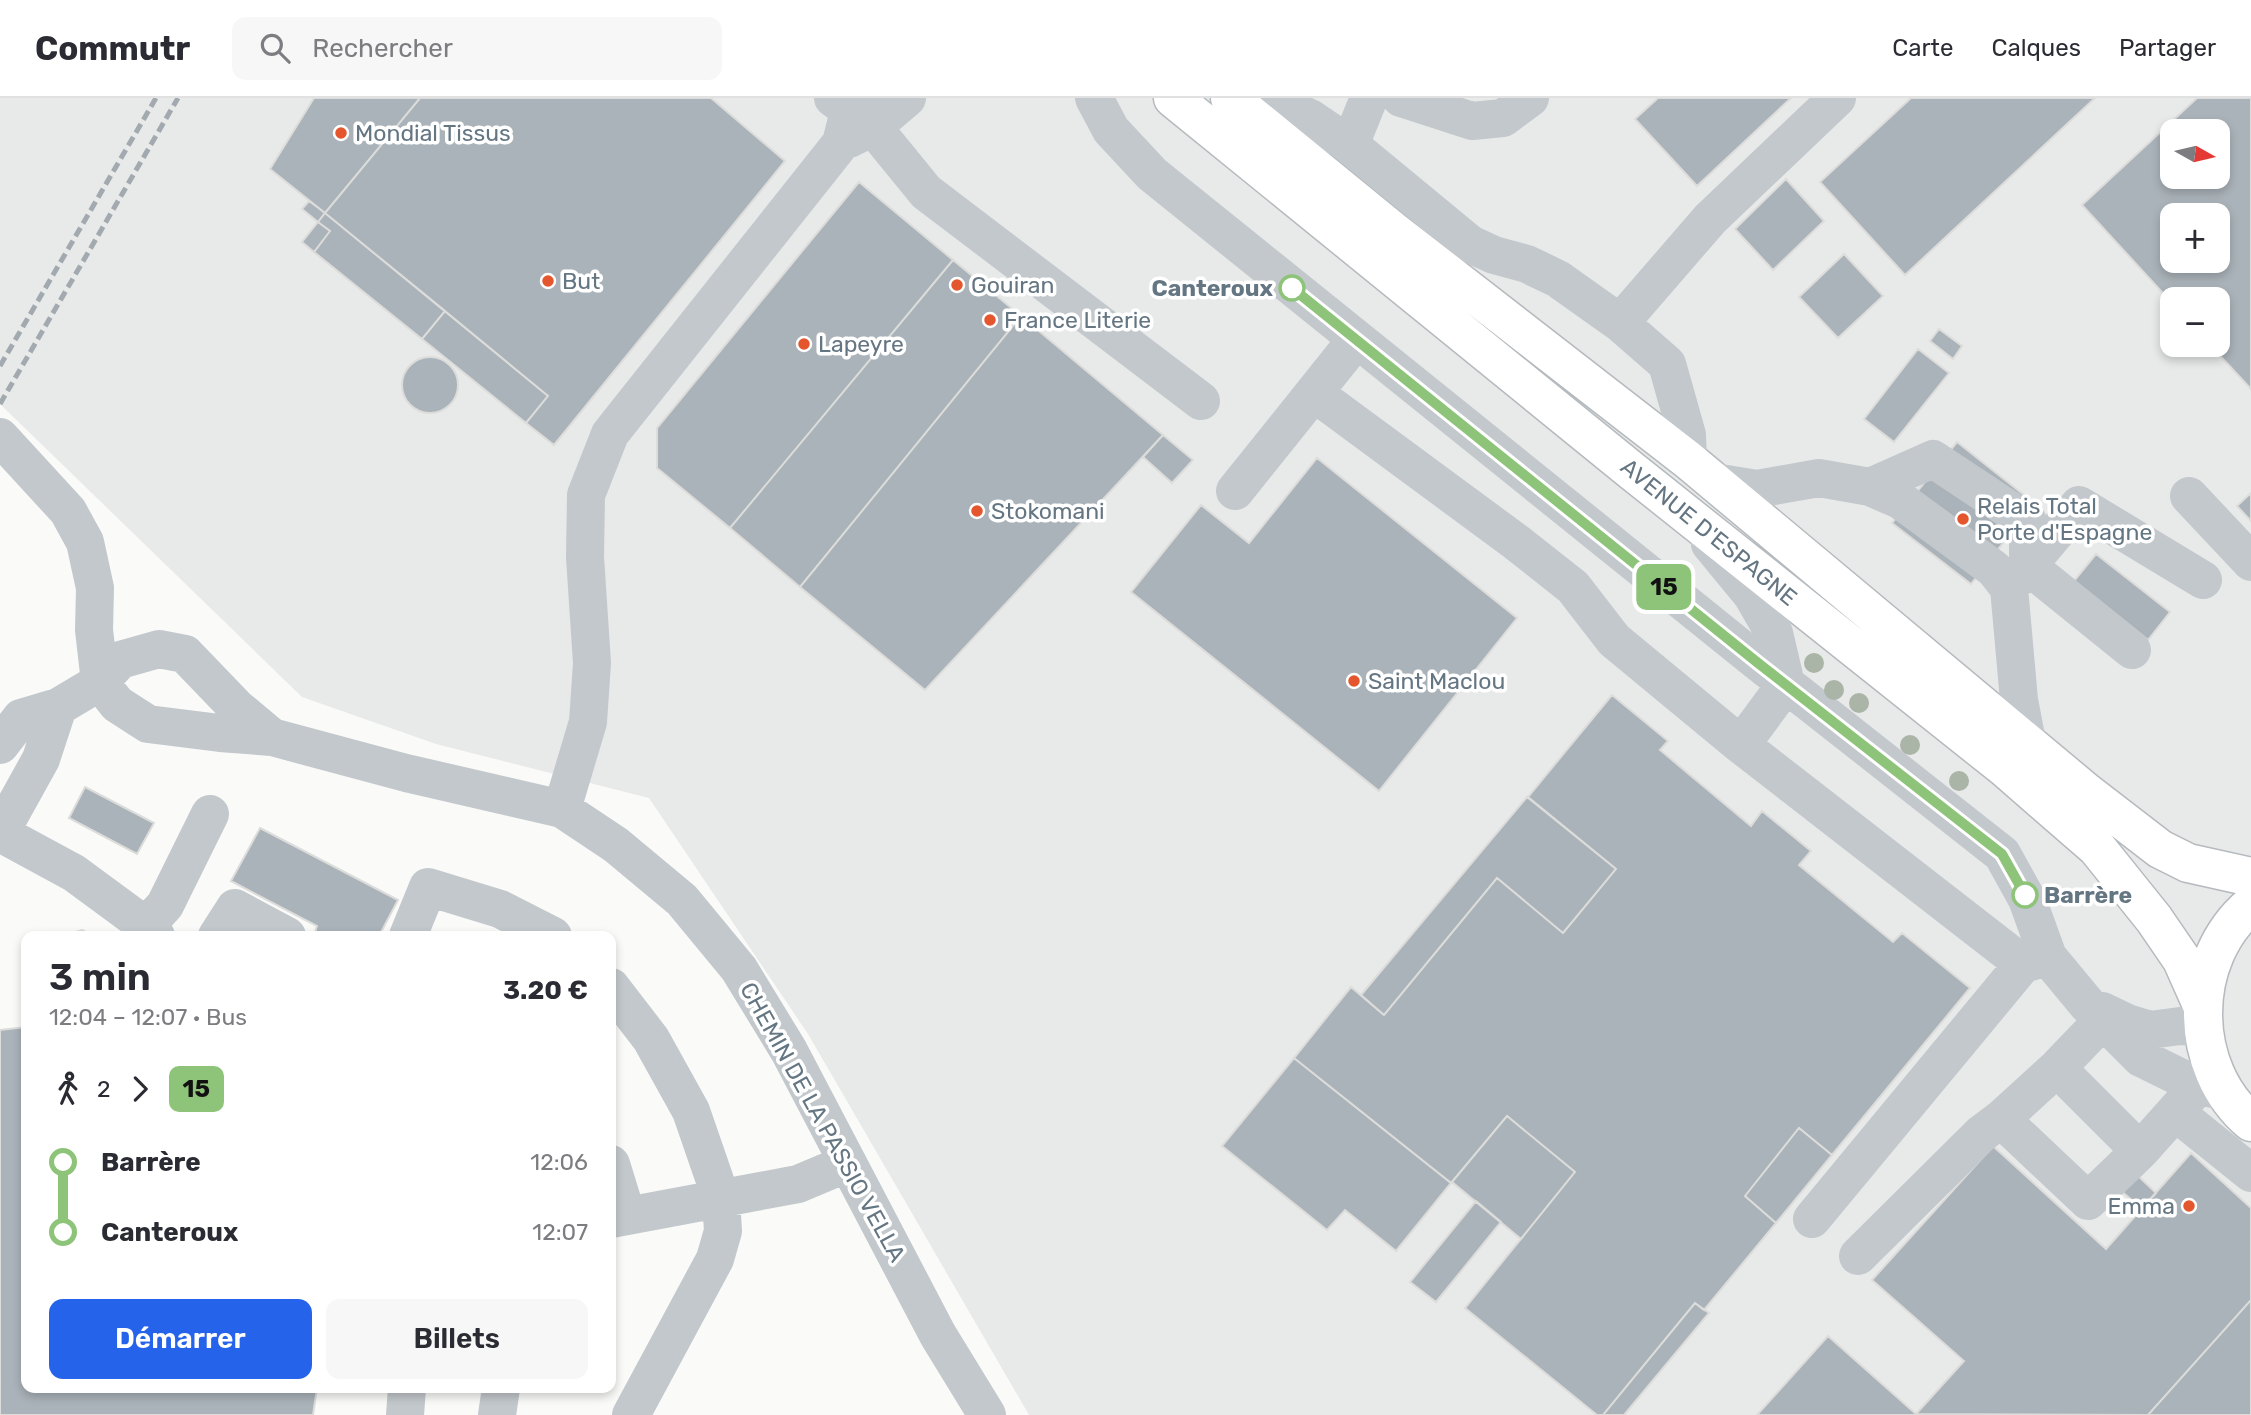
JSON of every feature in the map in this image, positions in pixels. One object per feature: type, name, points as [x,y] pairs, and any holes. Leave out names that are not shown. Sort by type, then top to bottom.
[{"type":"main road","name":"AVENUE D'ESPAGNE","points":[[1173,98],[1632,471],[2006,768],[2097,848],[2154,919],[2182,960],[2202,1016],[2204,1044],[2199,1096],[2251,1122]]},
{"type":"main road","name":"AVENUE D'ESPAGNE","points":[[1230,98],[1393,231],[1701,471],[2026,742],[2160,849],[2188,863],[2251,877]]},
{"type":"main road","points":[[2202,1016],[2210,965],[2227,931],[2251,905]]},
{"type":"street","points":[[562,809],[588,722],[592,663],[585,557],[586,495],[610,434],[851,116],[907,98]]},
{"type":"street","points":[[1094,98],[1111,130],[1152,174],[1558,502],[2002,854],[2027,899],[2036,961],[1811,1219]]},
{"type":"street","name":"AVENUE D'ESPAGNE","points":[[1266,98],[1310,118],[1350,145],[1470,244],[1494,256],[1527,264],[1558,279],[1620,323],[1667,364],[1687,435],[1701,471]]},
{"type":"street","points":[[1350,145],[1369,98]]},
{"type":"street","points":[[1401,98],[1472,121],[1503,118],[1530,98]]},
{"type":"street","points":[[1620,323],[1710,219],[1837,98]]},
{"type":"street","points":[[851,116],[926,192],[1201,401]]},
{"type":"street","points":[[1235,491],[1356,340]]},
{"type":"street","points":[[1314,393],[1573,587],[1614,640],[1741,745],[2036,961],[2095,1012],[2141,1058],[2199,1096],[2251,1173]]},
{"type":"street","points":[[0,437],[68,511],[85,542],[95,588],[94,630],[100,682],[58,707],[21,718],[0,745]]},
{"type":"street","points":[[1870,487],[1933,459],[2028,522],[2019,577],[2019,700],[2026,742]]},
{"type":"street","points":[[1632,471],[1716,549],[1752,595],[1774,633],[1786,684],[1741,745]]},
{"type":"street","points":[[1701,471],[1758,489],[1819,478],[1870,487],[1900,500],[1994,569],[2019,577],[2132,650]]},
{"type":"street","points":[[2189,496],[2251,562]]},
{"type":"street","points":[[1516,542],[1558,502]]},
{"type":"street","points":[[2019,577],[2079,505],[2203,580]]},
{"type":"street","name":"CHEMIN DE LA PASSIO VELLA","points":[[272,737],[236,707],[185,654],[159,649],[138,653],[120,660],[100,682],[117,704],[148,724],[272,737],[406,773],[562,809],[616,845],[682,900],[739,969],[789,1051],[938,1335],[988,1415]]},
{"type":"street","points":[[58,707],[41,760],[0,833],[74,873],[151,931],[210,814]]},
{"type":"street","points":[[410,931],[428,887],[500,909],[543,931]]},
{"type":"street","points":[[220,931],[236,908],[279,931]]},
{"type":"street","points":[[616,994],[651,1039],[691,1111],[721,1198],[723,1231],[715,1259],[631,1415]]},
{"type":"street","points":[[2095,1012],[2150,1030],[2180,1026],[2202,1016]]},
{"type":"street","points":[[1858,1256],[1980,1134],[2001,1119],[2057,1068],[2095,1012]]},
{"type":"street","points":[[2057,1068],[2140,1151]]},
{"type":"street","points":[[2001,1119],[2088,1200],[2199,1096]]},
{"type":"street","points":[[616,1197],[619,1217],[798,1184],[848,1163]]},
{"type":"street","points":[[405,1415],[407,1393]]},
{"type":"street","points":[[497,1415],[500,1393]]},
{"type":"shaded area","points":[[0,98],[2251,98],[2251,1415],[1029,1415],[808,1034],[649,798],[436,744],[302,697],[0,404]]},
{"type":"building","name":"Mondial Tissus","points":[[314,98],[420,98],[325,213],[270,169]]},
{"type":"building","name":"But","points":[[420,98],[711,98],[785,161],[554,445],[526,423],[548,396],[325,213]]},
{"type":"building","points":[[1658,98],[1791,98],[1697,186],[1635,119]]},
{"type":"building","points":[[1911,98],[2095,98],[1905,275],[1820,182]]},
{"type":"building","points":[[2197,98],[2251,98],[2251,389],[2221,357],[2230,357],[2230,287],[2160,287],[2160,290],[2082,205],[2160,132],[2160,189],[2230,189],[2230,119],[2174,119]]},
{"type":"building","points":[[1786,179],[1824,221],[1773,270],[1735,229]]},
{"type":"building","name":"Lapeyre","points":[[859,182],[953,260],[730,528],[657,468],[657,428]]},
{"type":"building","points":[[309,201],[325,213],[318,222],[302,209]]},
{"type":"building","points":[[325,213],[445,311],[422,339],[314,252],[330,231],[318,222]]},
{"type":"building","points":[[318,222],[330,231],[314,252],[302,242]]},
{"type":"building","points":[[1844,254],[1883,296],[1838,338],[1799,297]]},
{"type":"building","points":[[953,260],[1021,316],[800,587],[730,528]]},
{"type":"building","points":[[445,311],[548,396],[526,423],[422,339]]},
{"type":"building","name":"Stokomani","points":[[1021,316],[1163,435],[925,690],[800,587]]},
{"type":"building","points":[[1939,329],[1962,346],[1953,359],[1930,341]]},
{"type":"building","points":[[1918,349],[1949,373],[1894,442],[1864,419]]},
{"type":"building","points":[[425,357],[435,357],[450,365],[456,374],[456,396],[450,405],[435,413],[425,413],[407,401],[402,390],[402,380],[414,362]]},
{"type":"building","points":[[1163,435],[1193,460],[1172,483],[1143,457]]},
{"type":"building","points":[[1957,442],[2034,503],[1971,584],[1892,523]]},
{"type":"building","name":"Saint Maclou","points":[[1317,458],[1517,618],[1379,791],[1131,592],[1201,505],[1249,543]]},
{"type":"building","points":[[2251,493],[2251,521],[2237,506]]},
{"type":"building","points":[[2096,554],[2170,612],[2148,640],[2074,581]]},
{"type":"building","points":[[1612,695],[1668,741],[1660,750],[1751,826],[1762,811],[1811,851],[1799,865],[1893,942],[1902,933],[1970,988],[1832,1155],[1799,1128],[1745,1196],[1776,1223],[1704,1310],[1695,1303],[1603,1415],[1597,1415],[1465,1308],[1575,1172],[1507,1116],[1451,1183],[1294,1058],[1351,987],[1384,1015],[1497,878],[1563,933],[1616,869],[1528,797]]},
{"type":"building","points":[[85,787],[154,823],[137,854],[69,818]]},
{"type":"building","points":[[1527,797],[1616,869],[1563,933],[1497,878],[1384,1015],[1361,995]]},
{"type":"building","points":[[260,828],[398,900],[382,931],[315,931],[317,926],[231,881]]},
{"type":"building","points":[[21,1028],[21,1393],[316,1393],[313,1415],[0,1415],[0,1030]]},
{"type":"building","points":[[1294,1058],[1451,1183],[1396,1251],[1345,1210],[1327,1230],[1222,1146]]},
{"type":"building","points":[[1507,1116],[1575,1172],[1521,1239],[1452,1182]]},
{"type":"building","points":[[1799,1128],[1832,1155],[1776,1223],[1745,1196]]},
{"type":"building","points":[[1993,1146],[2106,1249],[2191,1153],[2251,1208],[2251,1300],[2148,1415],[1916,1414],[1964,1361],[1872,1280]]},
{"type":"building","points":[[2134,1172],[2156,1193],[2142,1209],[2119,1189]]},
{"type":"building","points":[[1476,1201],[1501,1222],[1436,1302],[1410,1282]]},
{"type":"building","points":[[2251,1300],[2251,1415],[2148,1415]]},
{"type":"building","points":[[1695,1303],[1709,1313],[1624,1415],[1603,1415]]},
{"type":"building","points":[[1828,1336],[1916,1414],[1917,1415],[1757,1415]]},
{"type":"railway","points":[[0,366],[156,98]]},
{"type":"railway","points":[[0,404],[178,98]]},
{"type":"bus line","name":"15","points":[[1292,288],[1758,663],[2002,854],[2025,895]]},
{"type":"place","name":"Mondial Tissus","points":[[341,133]]},
{"type":"place","name":"But","points":[[548,281]]},
{"type":"place","name":"Gouiran","points":[[957,285]]},
{"type":"place","name":"Canteroux","points":[[1292,288]]},
{"type":"place","name":"France Literie","points":[[990,320]]},
{"type":"place","name":"Lapeyre","points":[[804,344]]},
{"type":"place","name":"Stokomani","points":[[977,511]]},
{"type":"place","name":"Relais Total Porte d'Espagne","points":[[1963,519]]},
{"type":"place","name":"Saint Maclou","points":[[1354,681]]},
{"type":"place","name":"Barrère","points":[[2025,895]]},
{"type":"place","name":"Emma","points":[[2189,1206]]}]
